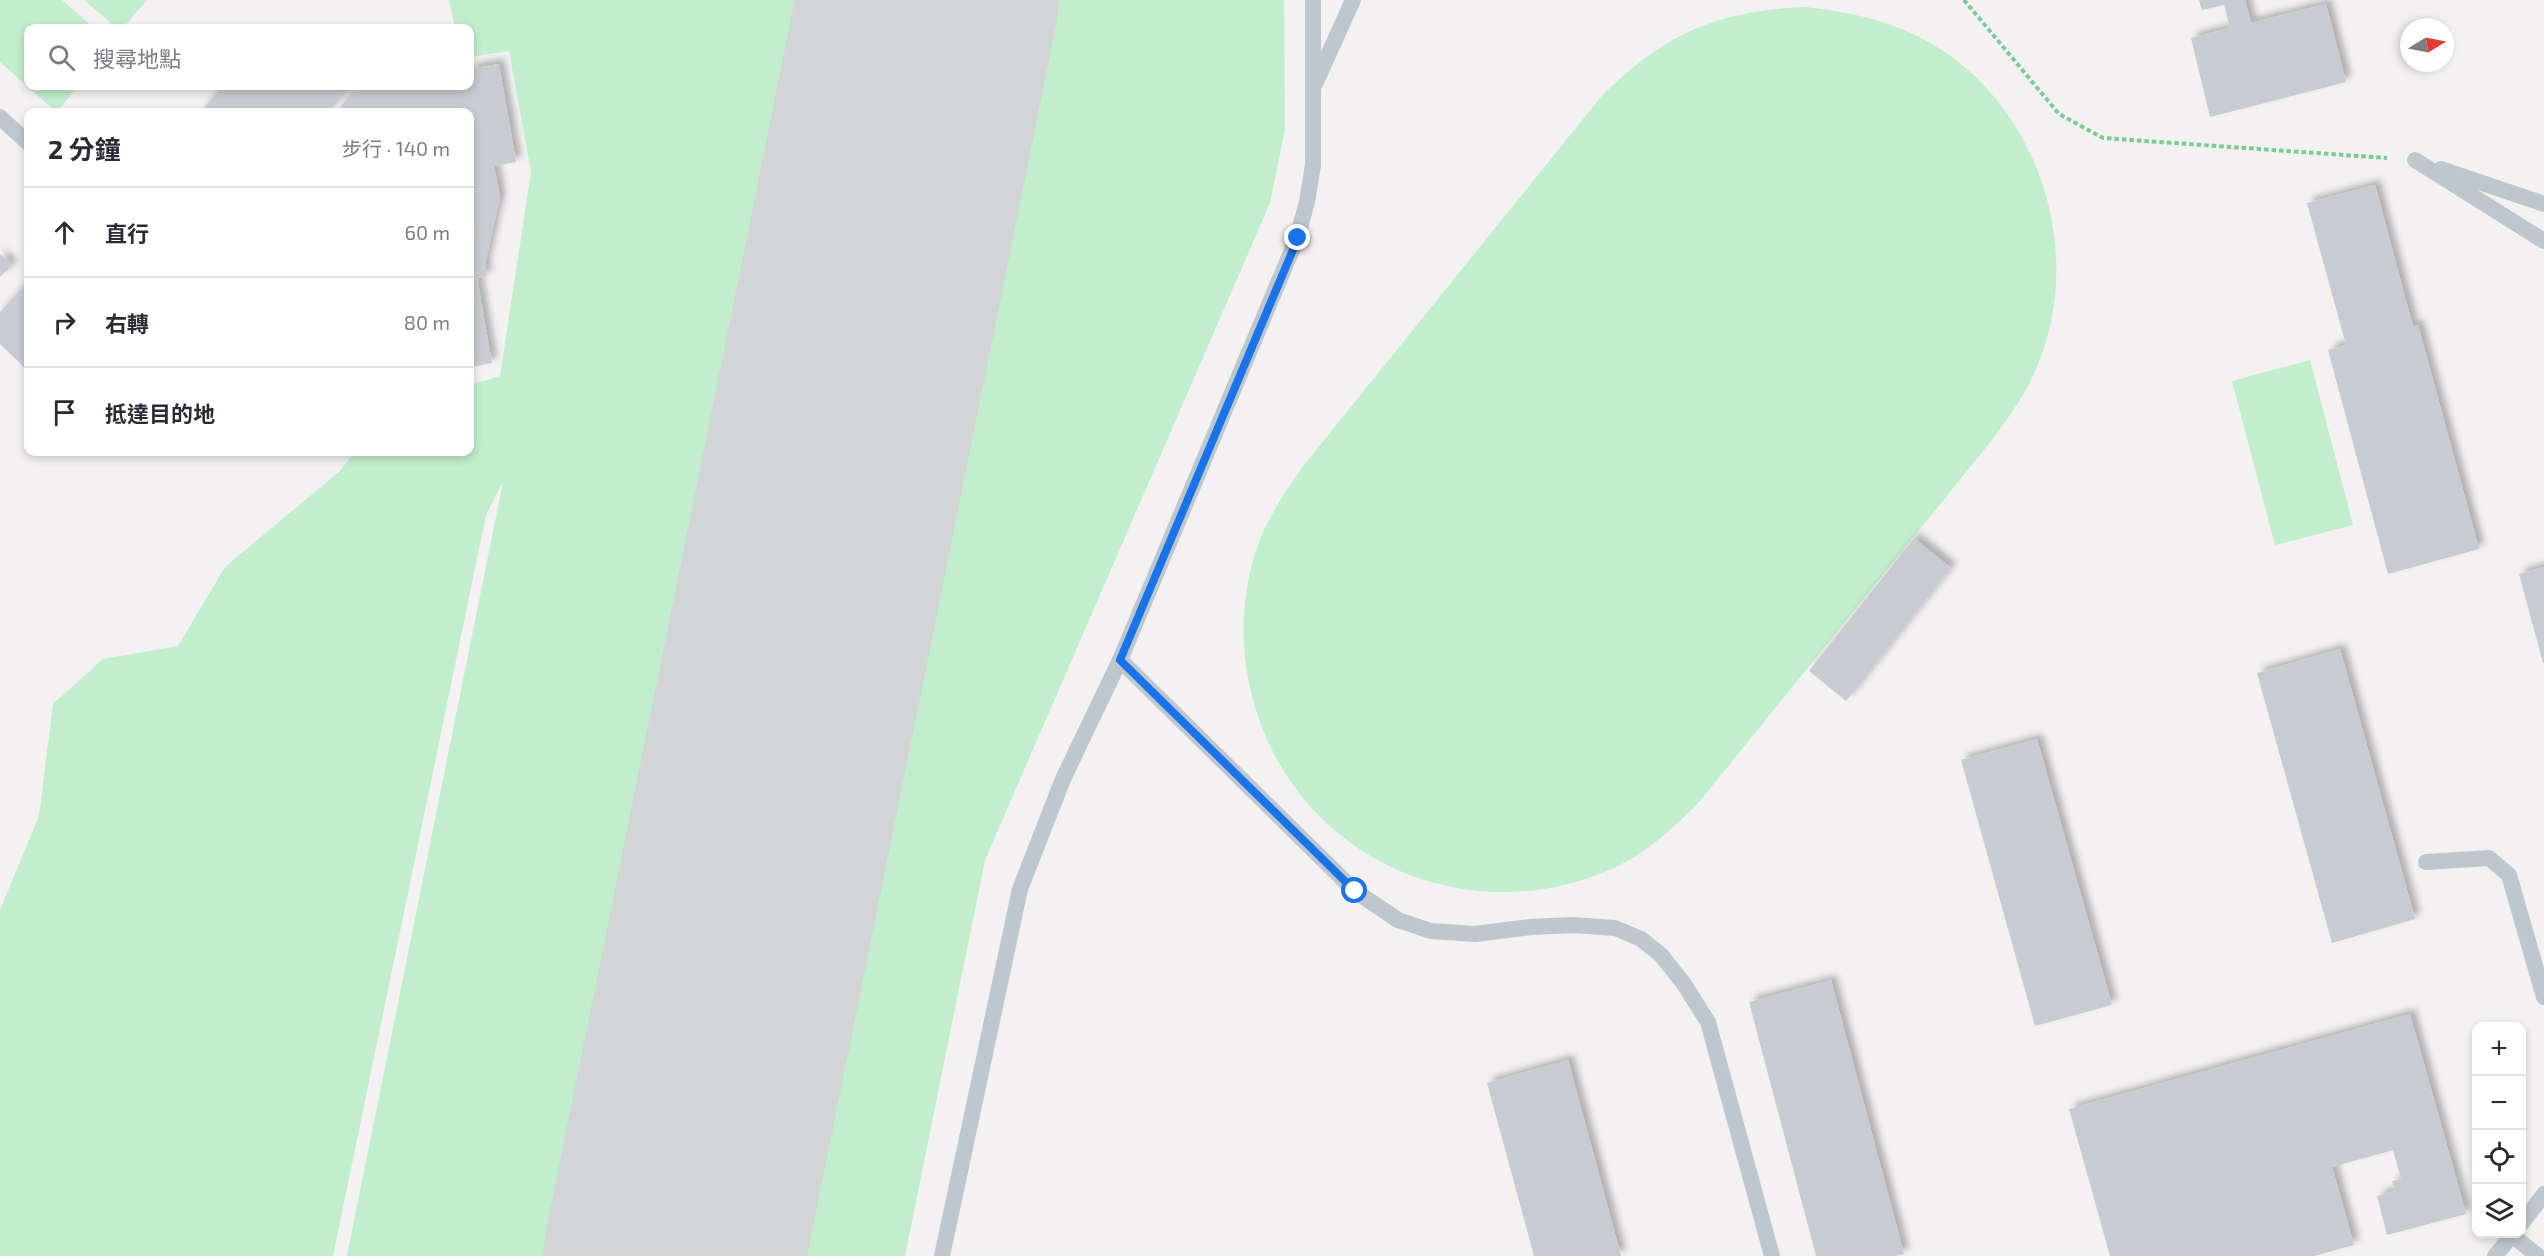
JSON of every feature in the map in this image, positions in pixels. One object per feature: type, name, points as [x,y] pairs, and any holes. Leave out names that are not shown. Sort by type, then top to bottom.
[{"type":"lane","points":[[942,1256],[1020,889],[1063,779],[1120,660],[1298,238],[1313,165],[1313,0]]},
{"type":"lane","points":[[1312,91],[1353,0]]},
{"type":"lane","points":[[0,117],[24,139]]},
{"type":"lane","points":[[2415,160],[2544,204]]},
{"type":"lane","points":[[2415,160],[2544,241]]},
{"type":"lane","points":[[1120,660],[1355,891],[1398,920],[1431,931],[1475,934],[1531,927],[1573,925],[1615,928],[1641,939],[1661,955],[1684,984],[1708,1022],[1772,1256]]},
{"type":"lane","points":[[2426,862],[2489,858],[2509,875],[2544,997]]},
{"type":"lane","points":[[2526,1217],[2544,1194]]},
{"type":"lane","points":[[2495,1256],[2510,1238]]},
{"type":"lane","points":[[2523,1238],[2538,1256]]},
{"type":"path","points":[[1964,0],[2059,114],[2103,138],[2415,160]]},
{"type":"green space","points":[[0,0],[62,0],[89,24],[24,24],[24,83],[0,62]]},
{"type":"green space","points":[[84,0],[147,0],[126,24],[112,24]]},
{"type":"green space","points":[[449,0],[813,0],[559,1256],[347,1256],[503,482],[486,515],[333,1256],[0,1256],[0,910],[39,816],[53,704],[103,659],[178,646],[225,567],[339,472],[352,456],[474,456],[474,384],[500,376],[531,172],[509,51],[474,56],[474,24],[454,24]]},
{"type":"green space","points":[[1025,0],[1284,0],[1285,129],[1270,203],[985,860],[905,1256],[770,1256]]},
{"type":"green space","points":[[1805,7],[1861,16],[1915,35],[1957,61],[1992,94],[2020,134],[2040,178],[2053,225],[2056,274],[2051,322],[2032,378],[1996,435],[1700,801],[1657,841],[1633,858],[1607,871],[1552,888],[1496,892],[1442,885],[1392,867],[1346,839],[1307,802],[1276,757],[1254,703],[1245,660],[1244,616],[1250,572],[1264,530],[1282,497],[1304,465],[1600,98],[1646,57],[1693,30],[1744,14]]},
{"type":"green space","points":[[31,90],[75,90],[60,108],[52,108]]},
{"type":"green space","points":[[2310,360],[2353,525],[2275,545],[2232,381]]},
{"type":"building","points":[[2199,0],[2245,0],[2251,23],[2326,4],[2346,82],[2210,117],[2191,38],[2230,28],[2224,5],[2202,10]]},
{"type":"building","points":[[499,64],[516,162],[494,166],[500,197],[485,264],[487,276],[477,278],[492,363],[474,366],[474,108],[340,108],[353,90],[474,90],[474,68]]},
{"type":"building","points":[[219,90],[347,91],[332,108],[204,108]]},
{"type":"building","points":[[2375,185],[2413,327],[2418,325],[2479,549],[2388,574],[2328,350],[2346,345],[2307,203]]},
{"type":"building","points":[[0,254],[12,265],[0,277]]},
{"type":"building","points":[[24,286],[24,367],[0,344],[0,312]]},
{"type":"building","points":[[1914,538],[1951,568],[1846,701],[1809,671]]},
{"type":"building","points":[[2544,567],[2544,663],[2543,663],[2519,574]]},
{"type":"building","points":[[2340,649],[2415,919],[2332,943],[2257,673]]},
{"type":"building","points":[[2037,739],[2112,1005],[2035,1026],[1961,760]]},
{"type":"building","points":[[1831,980],[1904,1254],[1816,1256],[1749,1002]]},
{"type":"building","points":[[2410,1014],[2466,1214],[2387,1235],[2377,1196],[2395,1191],[2392,1181],[2401,1179],[2393,1150],[2332,1167],[2354,1245],[2314,1256],[2110,1256],[2069,1109]]},
{"type":"building","points":[[1568,1060],[1621,1256],[1534,1256],[1487,1083]]},
{"type":"runway","points":[[674,1256],[928,0]]},
{"type":"route","points":[[1298,238],[1120,660],[1355,891]]}]
